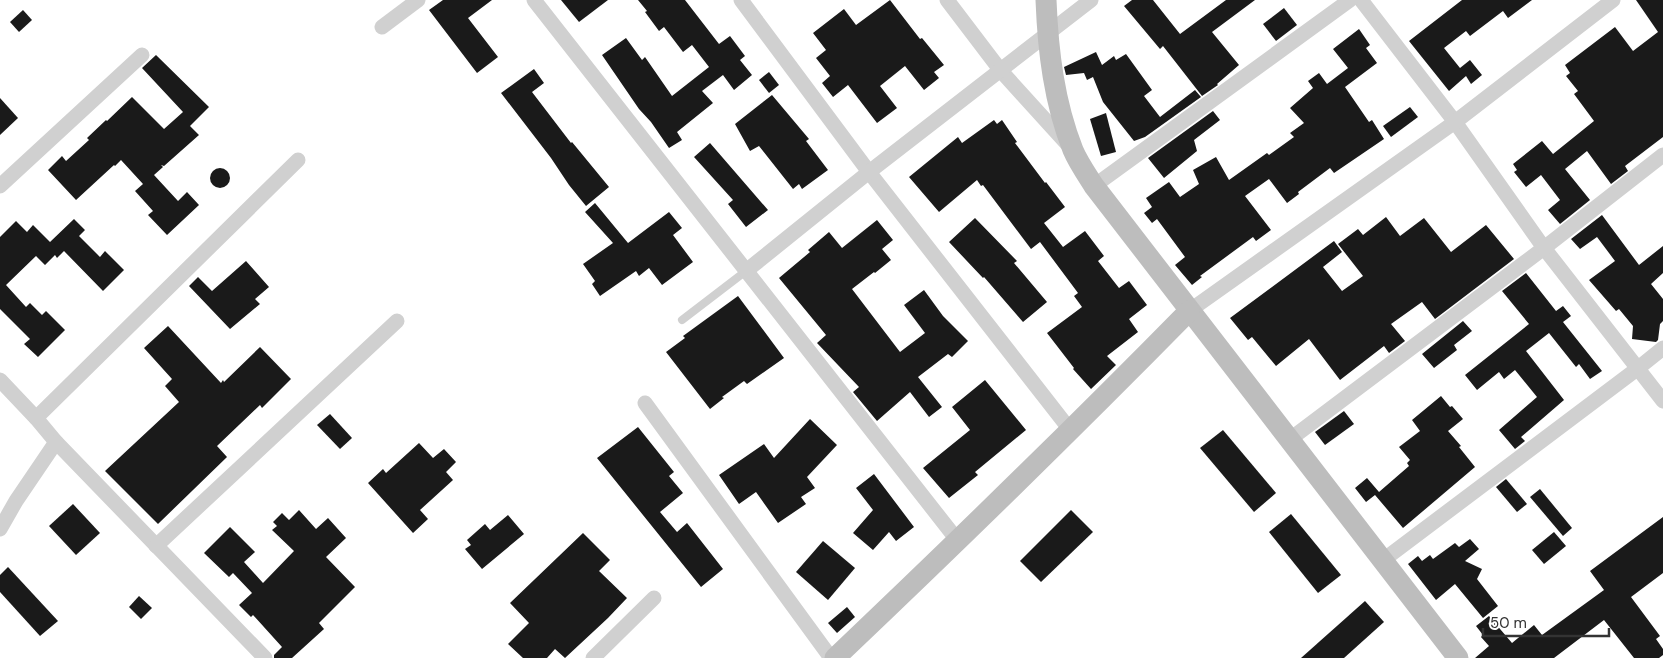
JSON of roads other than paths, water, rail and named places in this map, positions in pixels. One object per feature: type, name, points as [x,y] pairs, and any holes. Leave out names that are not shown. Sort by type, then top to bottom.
[{"type":"street","points":[[382,27],[418,0]]},
{"type":"street","points":[[534,0],[958,541]]},
{"type":"street","points":[[741,0],[869,172],[1071,431]]},
{"type":"street","points":[[947,0],[1001,71],[1073,151],[1094,186],[1453,654]]},
{"type":"street","points":[[1046,0],[1051,66],[1059,106],[1073,151]]},
{"type":"street","points":[[746,272],[869,172],[1091,0]]},
{"type":"street","points":[[1094,186],[1350,0]]},
{"type":"street","points":[[1361,0],[1455,122],[1544,248],[1663,401]]},
{"type":"street","points":[[835,658],[1071,431],[1189,311],[1455,122],[1613,0]]},
{"type":"street","points":[[0,186],[142,54]]},
{"type":"street","points":[[1289,440],[1544,248],[1663,155]]},
{"type":"street","points":[[36,418],[298,160]]},
{"type":"street","points":[[156,546],[397,321]]},
{"type":"street","points":[[1382,561],[1663,348]]},
{"type":"street","points":[[0,380],[56,442],[265,658]]},
{"type":"street","points":[[645,403],[831,658]]},
{"type":"street","points":[[0,529],[16,501],[56,442]]},
{"type":"street","points":[[593,658],[654,598]]},
{"type":"lane","points":[[682,320],[746,272]]}]
